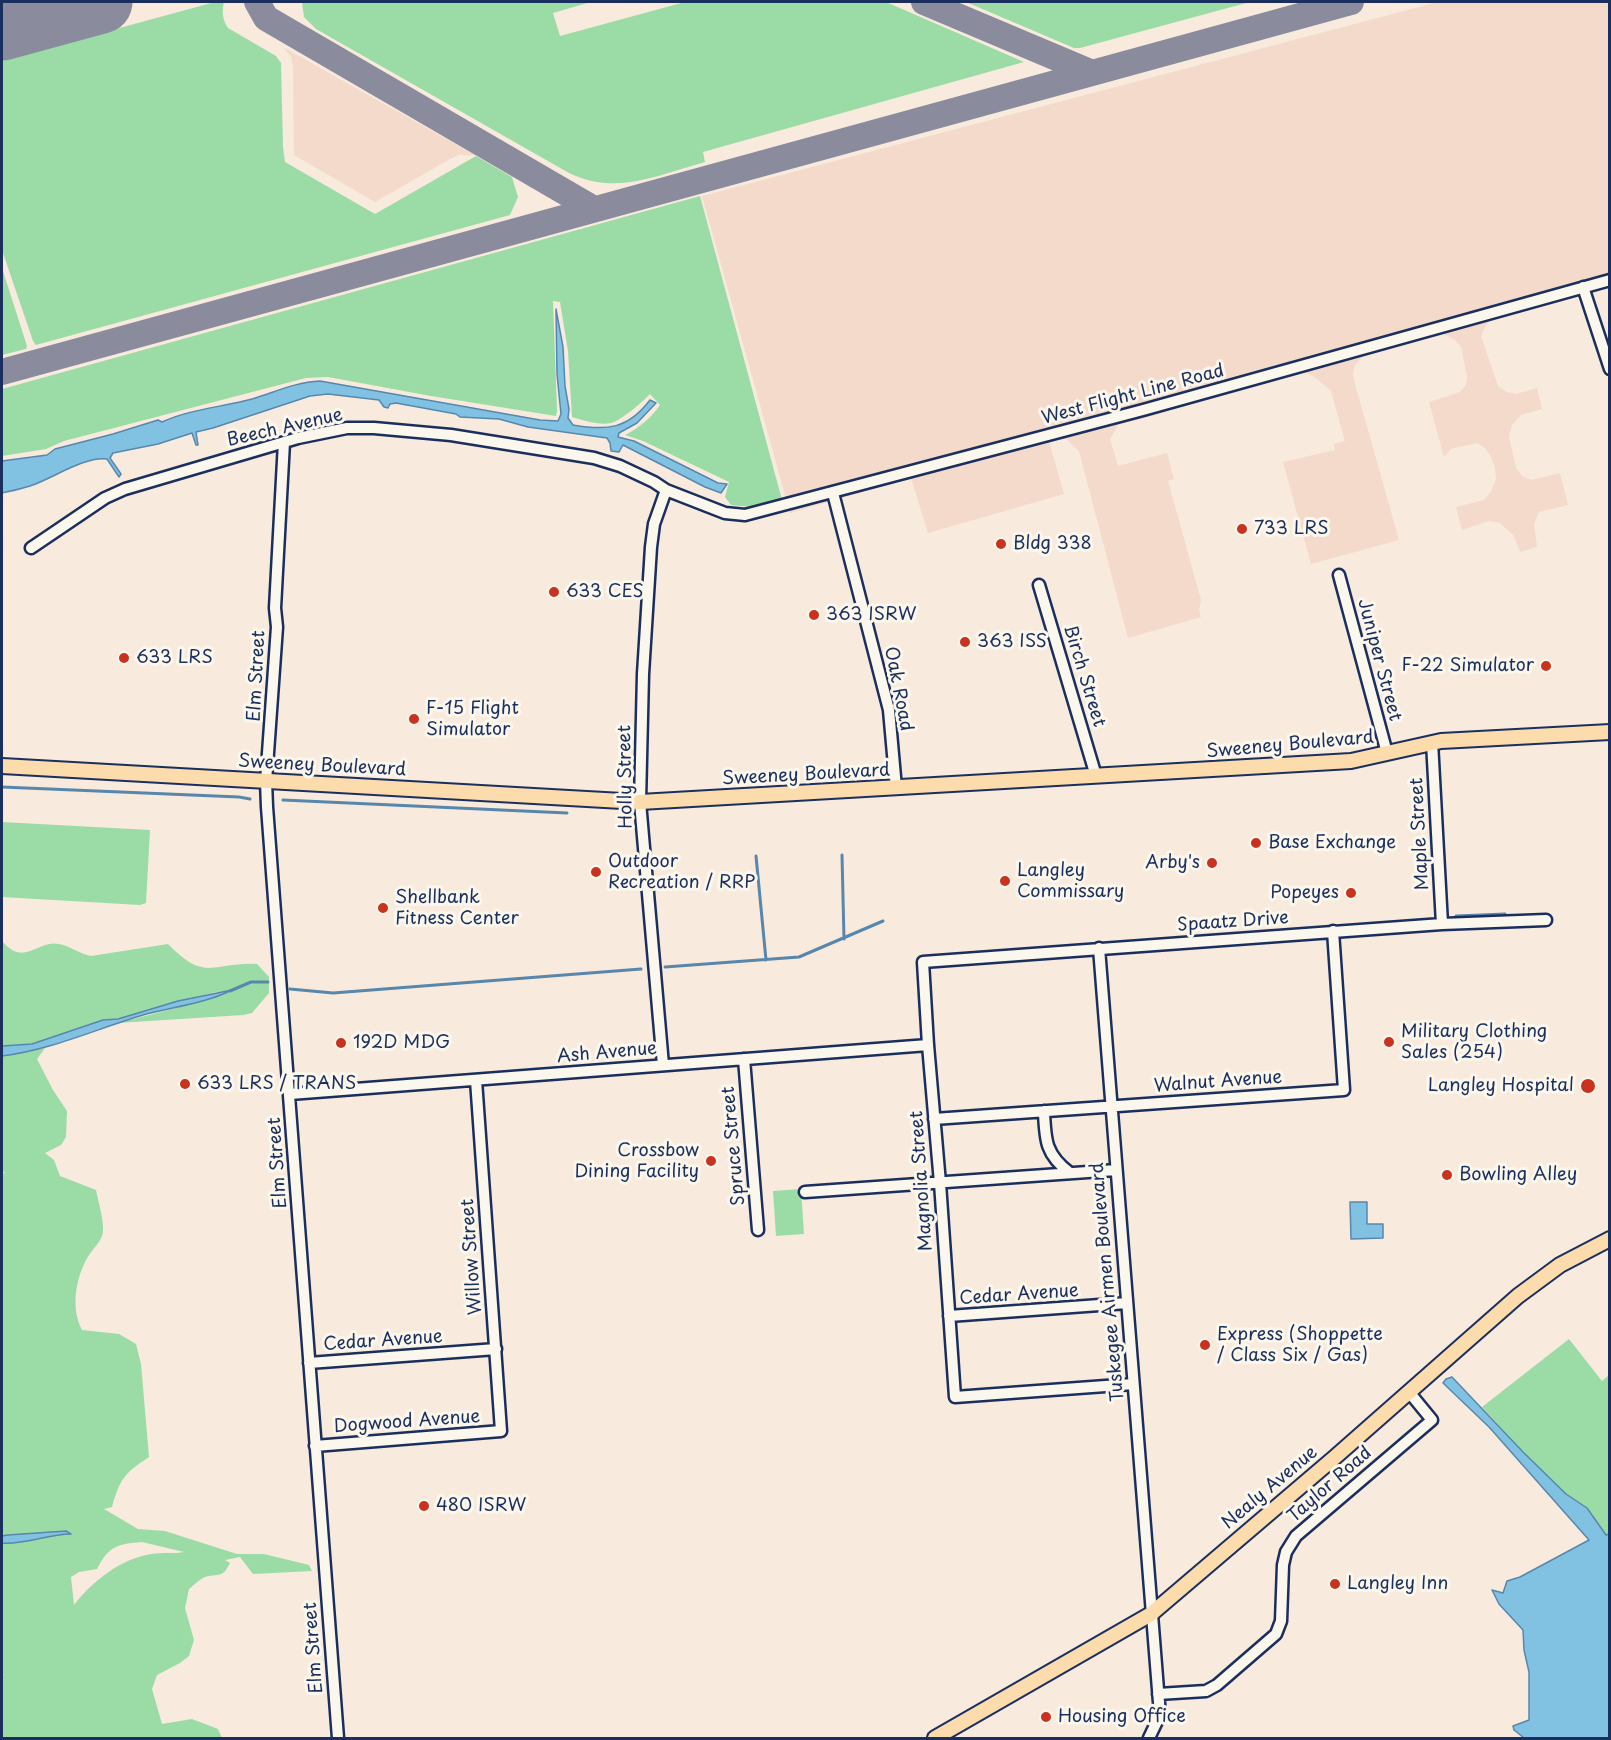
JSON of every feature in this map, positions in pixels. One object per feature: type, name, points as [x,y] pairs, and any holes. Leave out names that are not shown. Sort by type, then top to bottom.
[{"type":"main road","name":"Sweeney Boulevard","points":[[2,766],[640,802],[1351,761],[1432,742],[1610,732]]},
{"type":"main road","name":"Nealy Avenue","points":[[935,1738],[1151,1614],[1518,1296],[1560,1264],[1610,1239]]},
{"type":"street","name":"West Flight Line Road","points":[[666,490],[725,513],[745,515],[1143,410],[1610,280]]},
{"type":"street","points":[[1583,287],[1610,369]]},
{"type":"street","name":"Beech Avenue","points":[[31,548],[105,498],[125,489],[284,442],[347,428],[405,430],[451,435],[594,458],[641,475],[666,490]]},
{"type":"street","name":"Elm Street","points":[[284,442],[275,608],[277,627],[266,782],[338,1738]]},
{"type":"street","name":"Holly Street","points":[[663,1065],[640,802],[643,674],[651,548],[654,524],[666,490]]},
{"type":"street","name":"Oak Road","points":[[833,493],[889,710],[896,788]]},
{"type":"street","name":"Juniper Street","points":[[1339,575],[1387,753]]},
{"type":"street","name":"Birch Street","points":[[1039,585],[1096,776]]},
{"type":"street","name":"Maple Street","points":[[1432,742],[1442,924]]},
{"type":"street","name":"Spaatz Drive","points":[[923,962],[1333,931],[1546,920]]},
{"type":"street","name":"Walnut Avenue","points":[[934,1119],[1344,1090],[1333,931]]},
{"type":"street","name":"Tuskegee Airmen Boulevard","points":[[1099,948],[1160,1715],[1149,1738]]},
{"type":"street","name":"Magnolia Street","points":[[923,962],[955,1397],[1133,1384]]},
{"type":"street","name":"Ash Avenue","points":[[290,1094],[928,1046]]},
{"type":"street","name":"Spruce Street","points":[[744,1059],[758,1230]]},
{"type":"street","name":"Willow Street","points":[[476,1080],[501,1431]]},
{"type":"street","points":[[1044,1111],[1049,1153],[1070,1173]]},
{"type":"street","points":[[805,1192],[1116,1170]]},
{"type":"street","name":"Cedar Avenue","points":[[949,1316],[1127,1303]]},
{"type":"street","name":"Cedar Avenue","points":[[309,1363],[496,1349]]},
{"type":"street","name":"Taylor Road","points":[[1158,1694],[1206,1691],[1217,1685],[1276,1634],[1281,1621],[1283,1565],[1286,1552],[1296,1536],[1432,1420],[1409,1392]]},
{"type":"street","name":"Dogwood Avenue","points":[[315,1446],[501,1431]]},
{"type":"shaded area","points":[[1438,2],[1609,2],[1609,286],[1492,319],[1481,336],[1498,386],[1507,392],[1516,394],[1537,388],[1542,409],[1521,415],[1512,425],[1509,437],[1516,468],[1522,476],[1531,480],[1560,473],[1568,505],[1539,512],[1534,524],[1537,547],[1520,552],[1514,536],[1500,523],[1489,521],[1462,530],[1456,507],[1484,500],[1496,479],[1495,468],[1485,448],[1477,443],[1451,449],[1444,457],[1429,402],[1460,392],[1466,385],[1467,377],[1461,347],[1455,340],[1440,332],[1367,352],[1355,365],[1353,375],[1399,540],[1311,564],[1283,462],[1335,450],[1334,444],[1345,441],[1331,391],[1307,373],[1299,372],[1168,408],[1166,412],[1118,425],[1110,439],[1118,466],[1167,453],[1174,479],[1168,481],[1201,600],[1199,610],[1201,617],[1128,638],[1079,451],[1066,439],[1049,441],[1064,494],[928,533],[911,478],[790,513],[702,196]]},
{"type":"shaded area","points":[[283,47],[475,155],[459,155],[450,159],[375,202],[294,155],[293,66],[291,57]]},
{"type":"green space","points":[[215,2],[224,2],[223,15],[228,28],[276,56],[281,63],[285,162],[375,214],[476,156],[512,177],[518,197],[510,215],[36,345],[2,250],[2,60]]},
{"type":"green space","points":[[302,2],[591,2],[553,13],[560,36],[685,2],[886,2],[1024,62],[703,152],[705,162],[654,177],[620,183],[603,183],[586,180],[569,173],[316,29],[304,17]]},
{"type":"green space","points":[[966,2],[1250,2],[1074,48]]},
{"type":"green space","points":[[700,196],[782,500],[751,507],[731,505],[725,497],[729,482],[643,441],[625,435],[644,422],[660,405],[650,394],[626,415],[611,423],[596,423],[572,417],[568,351],[560,302],[553,301],[556,416],[328,377],[306,378],[64,441],[46,449],[2,456],[2,389]]},
{"type":"green space","points":[[2,268],[27,346],[26,349],[2,355]]},
{"type":"green space","points":[[2,822],[150,830],[146,903],[140,905],[2,897]]},
{"type":"green space","points":[[2,941],[10,949],[18,952],[31,951],[44,945],[59,944],[91,956],[168,944],[181,956],[201,967],[257,964],[269,977],[269,993],[252,1013],[243,1015],[118,1023],[211,999],[230,991],[216,992],[118,1019],[103,1020],[23,1046],[2,1046]]},
{"type":"green space","points":[[45,1048],[37,1059],[67,1111],[66,1137],[61,1145],[45,1153],[54,1160],[60,1176],[96,1190],[102,1220],[102,1236],[84,1263],[78,1282],[76,1312],[78,1321],[82,1330],[119,1334],[136,1344],[141,1364],[149,1457],[124,1477],[112,1507],[104,1509],[138,1529],[165,1531],[237,1554],[264,1554],[309,1565],[312,1571],[253,1574],[240,1557],[225,1560],[230,1563],[222,1573],[205,1577],[189,1589],[185,1608],[194,1640],[189,1656],[157,1675],[152,1689],[162,1724],[192,1719],[218,1729],[222,1738],[2,1738],[2,1676],[4,1674],[2,1674],[2,1543],[69,1534],[66,1531],[2,1536],[2,1175],[6,1171],[2,1173],[2,1056]],"holes":[[[142,1542],[184,1552],[151,1554],[118,1566],[108,1572],[74,1605],[71,1577],[79,1572],[97,1569],[106,1555],[120,1545]]]},
{"type":"green space","points":[[801,1189],[804,1234],[776,1236],[773,1191]]},
{"type":"green space","points":[[1569,1339],[1602,1381],[1609,1375],[1609,1534],[1606,1535],[1587,1508],[1566,1494],[1482,1407]]},
{"type":"water","points":[[556,309],[563,347],[568,418],[573,425],[596,428],[616,426],[633,417],[650,400],[656,403],[637,423],[619,433],[618,437],[634,441],[718,483],[727,484],[721,493],[623,445],[619,452],[611,451],[607,438],[528,427],[499,419],[460,417],[456,414],[396,403],[390,404],[388,408],[384,407],[379,400],[328,394],[310,396],[196,432],[198,445],[192,433],[158,444],[113,453],[110,458],[121,474],[119,477],[107,459],[98,459],[78,464],[39,483],[2,493],[2,461],[47,455],[55,449],[158,420],[162,422],[184,414],[252,399],[294,385],[311,382],[320,381],[540,420],[558,421],[561,414],[557,374]]},
{"type":"water","points":[[232,990],[199,1002],[143,1015],[56,1044],[2,1056],[2,1046],[32,1044],[103,1020],[118,1019],[178,1001]]},
{"type":"water","points":[[1350,1202],[1367,1202],[1367,1224],[1383,1224],[1383,1238],[1351,1239]]},
{"type":"water","points":[[1452,1377],[1566,1494],[1587,1508],[1606,1535],[1609,1534],[1609,1738],[1524,1738],[1514,1730],[1513,1726],[1529,1720],[1529,1672],[1524,1650],[1523,1630],[1499,1604],[1492,1590],[1503,1593],[1507,1581],[1520,1577],[1589,1540],[1489,1427],[1443,1383]]},
{"type":"water","points":[[66,1531],[71,1534],[2,1543],[2,1536]]},
{"type":"waterway","points":[[2,787],[250,799]]},
{"type":"waterway","points":[[283,800],[567,813]]},
{"type":"waterway","points":[[842,855],[844,939]]},
{"type":"waterway","points":[[756,856],[766,960]]},
{"type":"waterway","points":[[1456,916],[1505,914]]},
{"type":"waterway","points":[[665,967],[799,957],[883,921]]},
{"type":"waterway","points":[[290,989],[333,993],[641,969]]},
{"type":"waterway","points":[[230,991],[251,982],[268,982]]},
{"type":"taxiway","points":[[257,2],[266,18],[594,209]]},
{"type":"taxiway","points":[[924,2],[1090,72]]},
{"type":"taxiway","points":[[2,372],[1351,2]]},
{"type":"runway","points":[[2,29],[101,2]]},
{"type":"place","name":"733 LRS","points":[[1242,529]]},
{"type":"place","name":"Bldg 338","points":[[1001,544]]},
{"type":"place","name":"633 CES","points":[[554,592]]},
{"type":"place","name":"363 ISRW","points":[[814,615]]},
{"type":"place","name":"363 ISS","points":[[965,642]]},
{"type":"place","name":"633 LRS","points":[[124,658]]},
{"type":"place","name":"F-22 Simulator","points":[[1546,666]]},
{"type":"place","name":"F-15 Flight Simulator","points":[[414,719]]},
{"type":"place","name":"Base Exchange","points":[[1256,843]]},
{"type":"place","name":"Arby's","points":[[1212,863]]},
{"type":"place","name":"Outdoor Recreation / RRP","points":[[596,872]]},
{"type":"place","name":"Langley Commissary","points":[[1005,881]]},
{"type":"place","name":"Popeyes","points":[[1351,893]]},
{"type":"place","name":"Shellbank Fitness Center","points":[[383,908]]},
{"type":"place","name":"Military Clothing Sales (254)","points":[[1389,1042]]},
{"type":"place","name":"192D MDG","points":[[341,1043]]},
{"type":"place","name":"633 LRS / TRANS","points":[[185,1084]]},
{"type":"place","name":"Langley Hospital","points":[[1588,1086]]},
{"type":"place","name":"Crossbow Dining Facility","points":[[711,1161]]},
{"type":"place","name":"Bowling Alley","points":[[1447,1175]]},
{"type":"place","name":"Express (Shoppette / Class Six / Gas)","points":[[1205,1345]]},
{"type":"place","name":"480 ISRW","points":[[424,1506]]},
{"type":"place","name":"Langley Inn","points":[[1335,1584]]},
{"type":"place","name":"Housing Office","points":[[1046,1717]]}]
